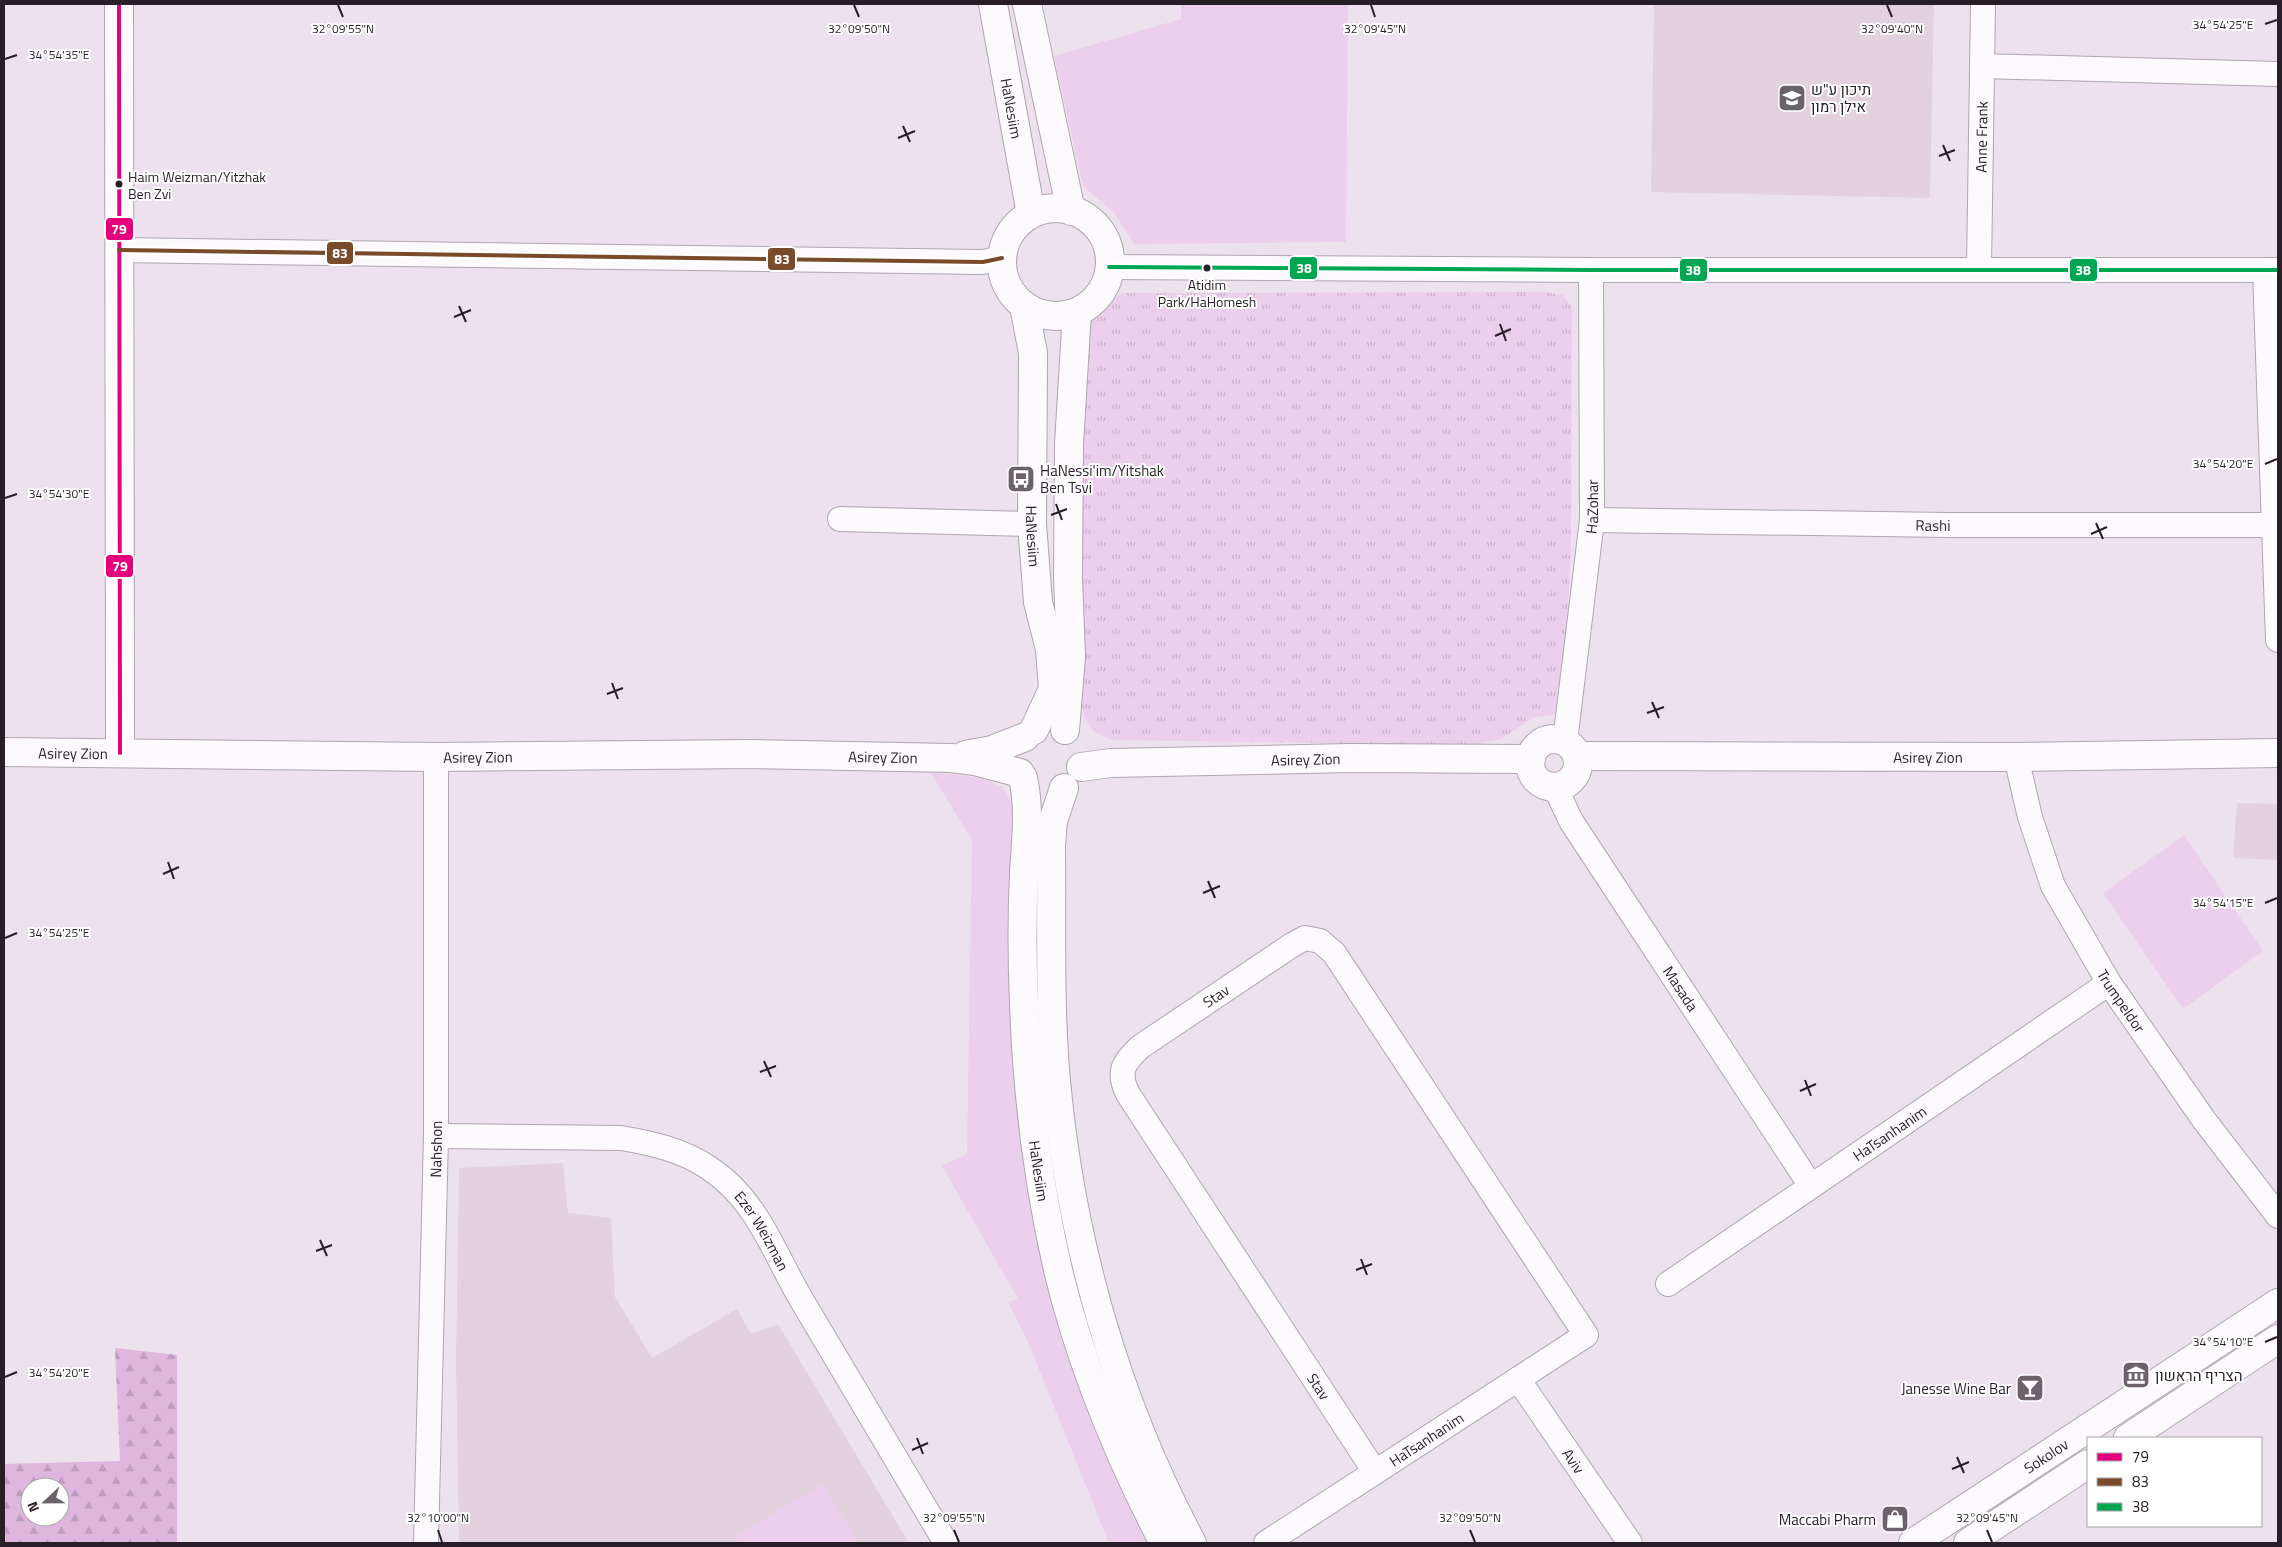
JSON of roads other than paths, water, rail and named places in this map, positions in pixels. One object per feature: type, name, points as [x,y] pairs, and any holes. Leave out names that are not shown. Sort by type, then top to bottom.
[{"type":"street","points":[[119,4],[120,753]]},
{"type":"street","name":"HaNesiim","points":[[992,4],[1031,214]]},
{"type":"street","points":[[1027,4],[1072,211]]},
{"type":"street","name":"Anne Frank","points":[[1979,269],[1983,4]]},
{"type":"street","points":[[1982,66],[2278,74]]},
{"type":"street","points":[[1058,208],[1072,211],[1085,217],[1097,227],[1105,240],[1109,253],[1106,281],[1100,294],[1090,304],[1077,312],[1059,316],[1040,314],[1024,306],[1011,293],[1004,276],[1002,258],[1006,240],[1016,225],[1031,214],[1058,208]]},
{"type":"street","points":[[119,250],[983,262],[1002,258]]},
{"type":"street","points":[[1109,267],[1591,270],[2272,270],[2274,525],[2278,640]]},
{"type":"street","name":"HaZohar","points":[[1571,749],[1592,520],[1591,270]]},
{"type":"street","name":"HaNesiim","points":[[1024,306],[1034,353],[1032,524],[1038,602],[1050,649],[1054,689],[1029,733]]},
{"type":"street","points":[[1065,730],[1070,657],[1068,576],[1069,444],[1077,312]]},
{"type":"street","points":[[840,518],[1032,524]]},
{"type":"street","name":"Rashi","points":[[1592,520],[1948,525],[2274,525]]},
{"type":"street","points":[[1050,726],[1065,730],[1079,746],[1082,756],[1081,767],[1072,782],[1064,788],[1055,790],[1037,789],[1022,775],[1017,754],[1029,733],[1050,726]]},
{"type":"street","name":"Asirey Zion","points":[[951,758],[992,750],[1029,733]]},
{"type":"street","points":[[1556,739],[1571,749],[1576,773],[1564,785],[1547,786],[1534,775],[1531,759],[1540,744],[1556,739]]},
{"type":"street","name":"Asirey Zion","points":[[1571,749],[2016,757],[2278,753]]},
{"type":"street","name":"Asirey Zion","points":[[4,752],[436,756],[752,754],[951,758],[975,761],[1022,775]]},
{"type":"street","name":"Nahshon","points":[[426,1543],[436,1136],[436,756]]},
{"type":"street","name":"Trumpeldor","points":[[2016,757],[2030,817],[2053,886],[2109,983],[2204,1120],[2278,1216]]},
{"type":"street","name":"Asirey Zion","points":[[1081,767],[1112,763],[1350,758],[1531,759]]},
{"type":"street","name":"HaNesiim","points":[[1022,775],[1027,808],[1022,975],[1025,1034],[1034,1136],[1046,1210],[1059,1271],[1092,1379],[1127,1469],[1164,1543]]},
{"type":"street","name":"Masada","points":[[1555,787],[1571,821],[1811,1186]]},
{"type":"street","name":"HaNesiim","points":[[1064,788],[1053,821],[1051,846],[1054,1026],[1057,1088],[1073,1204],[1086,1262],[1120,1377],[1159,1476],[1192,1543]]},
{"type":"street","name":"Stav","points":[[1375,1472],[1122,1082],[1123,1069],[1128,1058],[1140,1047],[1292,945],[1306,938],[1320,942],[1334,953],[1586,1335]]},
{"type":"street","name":"HaTsanhanim","points":[[1668,1284],[2109,983]]},
{"type":"street","name":"Ezer Weizman","points":[[436,1136],[620,1138],[645,1142],[679,1152],[709,1168],[731,1186],[750,1206],[765,1228],[802,1301],[946,1543]]},
{"type":"street","name":"Sokolov","points":[[1913,1543],[2278,1304]]},
{"type":"street","name":"HaTsanhanim","points":[[1266,1543],[1586,1335]]},
{"type":"street","points":[[2130,1437],[2278,1339]]},
{"type":"street","name":"Aviv","points":[[1518,1379],[1630,1543]]},
{"type":"street","name":"Sokolov","points":[[1968,1543],[2087,1465]]},
{"type":"place","name":"תיכון ע\"ש אילן רמון","points":[[1792,98]]},
{"type":"place","name":"Haim Weizman/Yitzhak Ben Zvi","points":[[119,184]]},
{"type":"place","name":"Atidim Park/HaHomesh","points":[[1207,268]]},
{"type":"place","name":"HaNessi'im/Yitshak Ben Tsvi","points":[[1021,479]]},
{"type":"place","name":"הצריף הראשון","points":[[2136,1375]]},
{"type":"place","name":"Janesse Wine Bar","points":[[2030,1388]]},
{"type":"place","name":"Maccabi Pharm","points":[[1895,1519]]}]
